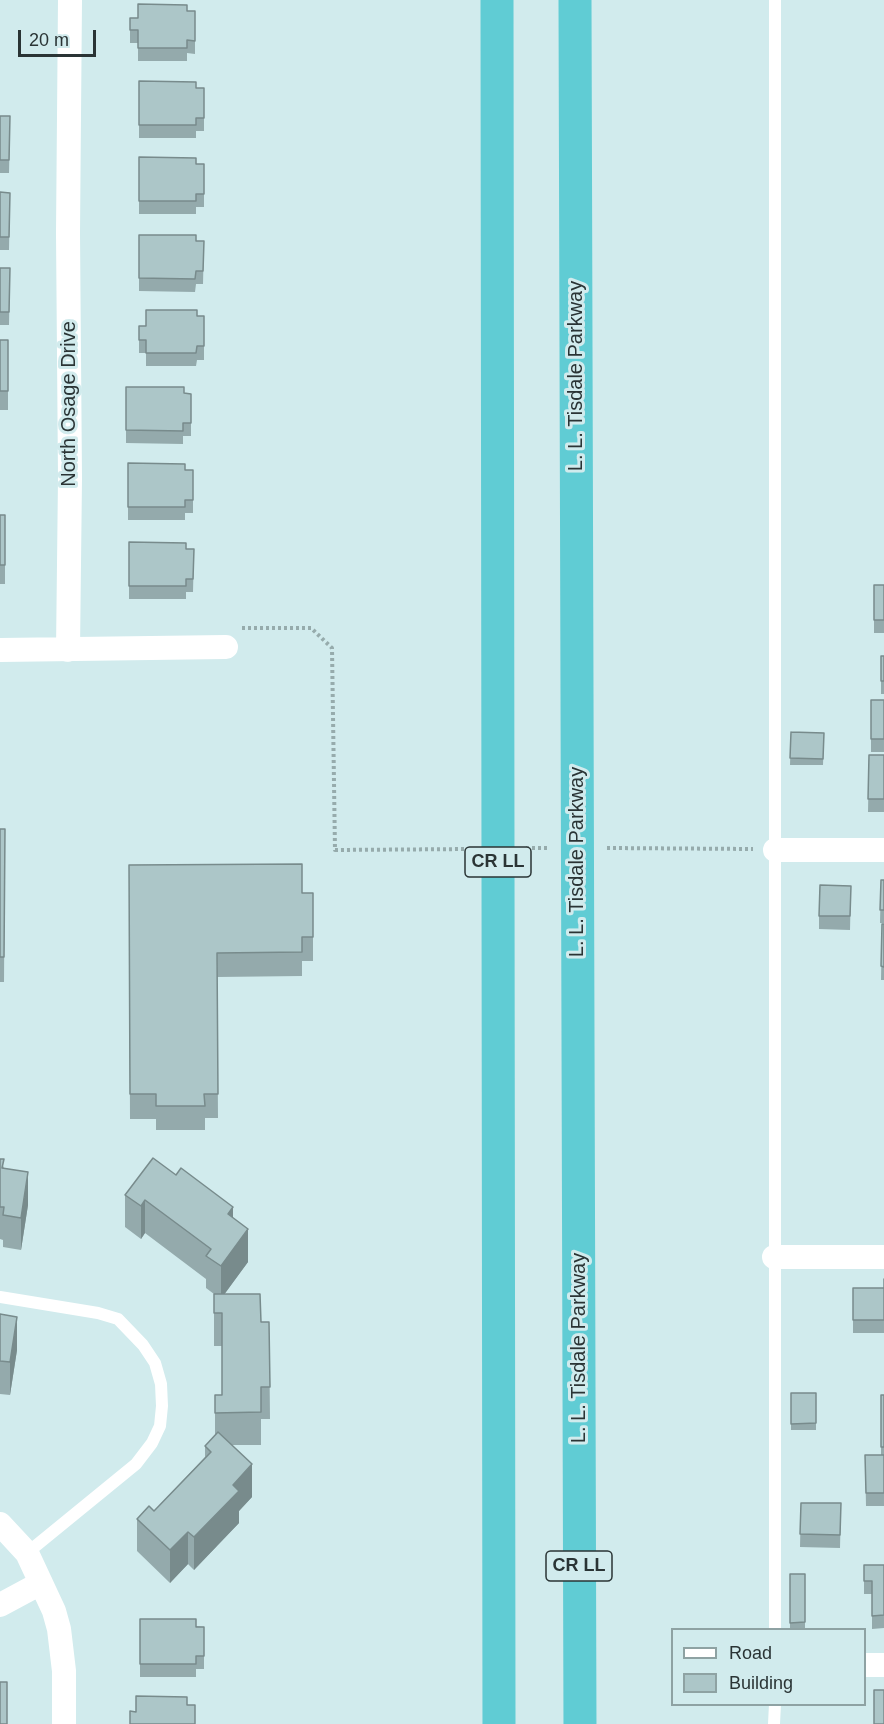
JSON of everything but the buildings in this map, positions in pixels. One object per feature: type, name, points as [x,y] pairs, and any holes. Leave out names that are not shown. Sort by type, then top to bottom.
[{"type":"highway","name":"CR LL","points":[[497,0],[499,1724]]},
{"type":"highway","name":"L. L. Tisdale Parkway","points":[[575,0],[580,1724]]},
{"type":"street","name":"North Osage Drive","points":[[68,650],[70,0]]},
{"type":"street","points":[[0,650],[68,650],[230,637]]},
{"type":"street","points":[[764,849],[884,850]]},
{"type":"street","points":[[774,1257],[884,1257]]},
{"type":"street","points":[[0,1524],[27,1552],[54,1611],[59,1629],[64,1671],[64,1724]]},
{"type":"street","points":[[0,1605],[41,1583]]},
{"type":"street","points":[[866,1665],[884,1665]]},
{"type":"lane","points":[[775,0],[764,849],[774,1257],[775,1628]]},
{"type":"lane","points":[[0,1297],[98,1312],[118,1320],[143,1345],[155,1363],[161,1384],[160,1426],[152,1443],[136,1464],[27,1552]]},
{"type":"lane","points":[[774,1724],[775,1706]]},
{"type":"path","points":[[230,637],[312,628],[332,648],[335,850],[478,849]]},
{"type":"path","points":[[525,848],[560,848]]},
{"type":"path","points":[[606,848],[764,849]]}]
